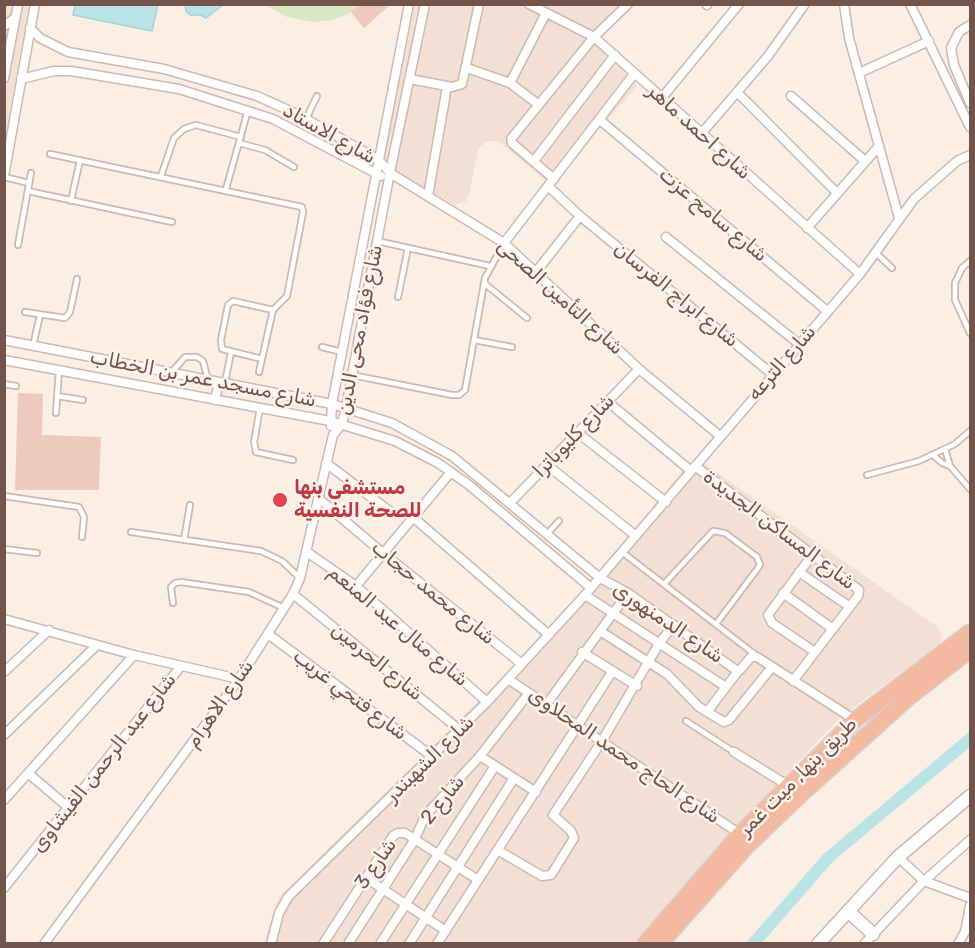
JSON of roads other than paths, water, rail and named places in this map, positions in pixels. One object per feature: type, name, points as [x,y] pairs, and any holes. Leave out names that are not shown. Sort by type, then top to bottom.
[{"type":"highway","name":"طريق بنها, ميت غمر","points":[[645,944],[740,834],[787,785],[855,720],[970,632]]},
{"type":"highway","name":"طريق بنها, ميت غمر","points":[[660,944],[747,846],[798,797],[908,698],[970,650]]},
{"type":"highway","points":[[787,785],[798,797]]},
{"type":"main road","points":[[818,944],[898,857],[970,796]]},
{"type":"main road","points":[[848,911],[873,934]]},
{"type":"street","points":[[4,78],[18,4]]},
{"type":"street","points":[[4,177],[35,4]]},
{"type":"street","name":"شارع فؤاد محى الدين","points":[[333,435],[330,421],[332,404],[409,4]]},
{"type":"street","name":"شارع فؤاد محى الدين","points":[[333,435],[342,424],[346,407],[390,173],[425,4]]},
{"type":"street","points":[[410,79],[447,87],[462,84],[479,4]]},
{"type":"street","name":"شارع احمد ماهر","points":[[529,4],[594,37],[860,274]]},
{"type":"street","points":[[467,68],[510,83],[538,105],[594,37],[628,4]]},
{"type":"street","points":[[662,99],[739,4]]},
{"type":"street","points":[[701,134],[738,93],[805,4]]},
{"type":"street","points":[[844,4],[859,73],[899,218]]},
{"type":"street","points":[[910,4],[970,127]]},
{"type":"street","points":[[510,83],[546,13]]},
{"type":"street","points":[[4,26],[15,18]]},
{"type":"street","points":[[970,25],[959,32],[954,39],[951,56],[970,103]]},
{"type":"street","name":"شارع الاستاد","points":[[21,79],[54,71],[161,84],[250,110],[292,128],[376,176],[390,173],[379,159],[302,117],[257,96],[164,69],[68,52],[47,43],[30,28]]},
{"type":"street","points":[[859,73],[930,41]]},
{"type":"street","points":[[534,161],[615,55]]},
{"type":"street","points":[[504,243],[634,74]]},
{"type":"street","points":[[428,196],[447,87]]},
{"type":"street","points":[[738,93],[837,193]]},
{"type":"street","points":[[250,110],[257,96]]},
{"type":"street","points":[[791,96],[865,161]]},
{"type":"street","name":"شارع ابراج الفرسان","points":[[538,105],[511,139],[512,144],[534,161],[580,216],[772,374]]},
{"type":"street","points":[[292,128],[302,117]]},
{"type":"street","name":"شارع سامح عزت","points":[[600,120],[827,311]]},
{"type":"street","points":[[807,228],[879,146]]},
{"type":"street","points":[[360,167],[366,153]]},
{"type":"street","name":"شارع الترعه","points":[[600,578],[772,374],[860,274],[899,218],[935,179],[957,161],[970,155]]},
{"type":"street","name":"شارع التأمين الصحى","points":[[390,173],[504,243],[639,369],[720,436]]},
{"type":"street","points":[[536,272],[580,216]]},
{"type":"street","points":[[666,237],[799,344]]},
{"type":"street","name":"شارع مسجد عمر بن الخطاب","points":[[4,340],[332,404],[392,423],[433,444],[471,469],[600,578]]},
{"type":"street","name":"شارع مسجد عمر بن الخطاب","points":[[4,360],[330,421],[395,441],[451,472],[612,614],[660,642],[726,687]]},
{"type":"street","name":"شارع كليوباترا","points":[[510,503],[639,369]]},
{"type":"street","points":[[215,399],[222,383]]},
{"type":"street","name":"شارع المساكن الجديدة","points":[[608,402],[693,468],[860,590],[850,607],[793,681]]},
{"type":"street","points":[[578,433],[666,502]]},
{"type":"street","name":"شارع الاهرام","points":[[44,944],[239,679],[293,594],[307,552],[333,435]]},
{"type":"street","points":[[326,463],[392,513]]},
{"type":"street","points":[[547,465],[636,536]]},
{"type":"street","points":[[356,586],[451,472]]},
{"type":"street","name":"شارع محمد حجاب","points":[[318,498],[522,664]]},
{"type":"street","points":[[414,518],[549,635]]},
{"type":"street","name":"شارع منال عبد المنعم","points":[[307,552],[356,586],[487,702]]},
{"type":"street","points":[[813,554],[770,610],[769,619],[815,652]]},
{"type":"street","points":[[800,572],[850,607]]},
{"type":"street","name":"شارع الشهبندر","points":[[271,944],[279,913],[288,897],[461,731],[600,578]]},
{"type":"street","name":"شارع الدمنهورى","points":[[600,578],[628,593],[739,670],[751,657],[762,660]]},
{"type":"street","points":[[546,705],[582,652],[628,593]]},
{"type":"street","points":[[783,593],[833,629]]},
{"type":"street","name":"شارع الحرمين","points":[[293,594],[461,731]]},
{"type":"street","points":[[4,619],[134,655],[239,679]]},
{"type":"street","points":[[498,851],[542,876],[551,875],[574,838],[571,831],[553,815],[603,741],[637,686],[660,642],[674,625]]},
{"type":"street","points":[[4,672],[49,630]]},
{"type":"street","points":[[600,631],[667,674],[707,712],[724,722],[729,720],[772,667]]},
{"type":"street","name":"شارع فتحي غريب","points":[[268,634],[433,757]]},
{"type":"street","points":[[4,735],[97,645]]},
{"type":"street","points":[[582,652],[637,686]]},
{"type":"street","points":[[4,800],[134,655]]},
{"type":"street","points":[[762,660],[855,720]]},
{"type":"street","name":"شارع عبد الرحمن الفيشاوى","points":[[4,888],[181,666]]},
{"type":"street","points":[[707,712],[739,670]]},
{"type":"street","points":[[437,944],[612,672]]},
{"type":"street","name":"شارع الحاج محمد المحلاوى","points":[[508,679],[740,834]]},
{"type":"street","name":"شارع 2","points":[[348,944],[416,839],[425,816],[480,756],[529,693]]},
{"type":"street","points":[[734,752],[787,785]]},
{"type":"street","points":[[480,756],[536,792]]},
{"type":"street","points":[[380,944],[495,766]]},
{"type":"street","points":[[29,774],[69,808]]},
{"type":"street","points":[[408,944],[514,778]]},
{"type":"street","name":"شارع 3","points":[[323,944],[396,834],[405,832],[478,879]]},
{"type":"street","points":[[864,944],[924,881],[970,840]]},
{"type":"street","points":[[898,857],[924,881],[970,898]]},
{"type":"street","points":[[366,878],[446,931]]},
{"type":"street","points":[[958,944],[968,924],[970,906]]},
{"type":"lane","points":[[302,117],[317,96]]},
{"type":"lane","points":[[226,189],[250,110]]},
{"type":"lane","points":[[161,176],[174,138],[184,129],[196,125],[241,137]]},
{"type":"lane","points":[[239,143],[266,150],[294,167]]},
{"type":"lane","points":[[50,154],[226,189],[299,205],[303,209],[287,296],[273,310],[259,372]]},
{"type":"lane","points":[[71,201],[80,160]]},
{"type":"lane","points":[[18,245],[31,173]]},
{"type":"lane","points":[[4,177],[29,183]]},
{"type":"lane","points":[[28,191],[172,222]]},
{"type":"lane","points":[[377,241],[490,266]]},
{"type":"lane","points":[[352,375],[459,394],[465,390],[484,283],[490,266],[504,243]]},
{"type":"lane","points":[[398,297],[408,248]]},
{"type":"lane","points":[[875,252],[892,268]]},
{"type":"lane","points":[[970,261],[962,268],[955,283],[955,300],[970,333]]},
{"type":"lane","points":[[25,312],[61,319],[68,316],[77,279]]},
{"type":"lane","points":[[484,283],[527,318]]},
{"type":"lane","points":[[262,359],[222,349],[220,345],[229,303],[233,301],[273,310]]},
{"type":"lane","points":[[33,346],[40,315]]},
{"type":"lane","points":[[474,340],[512,347]]},
{"type":"lane","points":[[322,347],[342,352]]},
{"type":"lane","points":[[222,383],[231,352]]},
{"type":"lane","points":[[171,373],[185,357],[197,357],[203,361],[208,380]]},
{"type":"lane","points":[[56,413],[59,370]]},
{"type":"lane","points":[[4,384],[16,386]]},
{"type":"lane","points":[[57,396],[83,400]]},
{"type":"lane","points":[[260,408],[254,442],[256,452],[293,460]]},
{"type":"lane","points":[[867,475],[899,468],[933,455],[970,431]]},
{"type":"lane","points":[[945,449],[950,466],[970,489]]},
{"type":"lane","points":[[933,455],[942,463],[950,466]]},
{"type":"lane","points":[[4,496],[79,507],[84,517],[82,537]]},
{"type":"lane","points":[[184,540],[190,505]]},
{"type":"lane","points":[[547,534],[560,521]]},
{"type":"lane","points":[[664,584],[713,531],[725,533],[757,557],[760,564],[758,568],[716,624]]},
{"type":"lane","points":[[131,532],[269,553],[282,561],[300,578]]},
{"type":"lane","points":[[4,549],[37,553]]},
{"type":"lane","points":[[622,552],[762,660]]},
{"type":"lane","points":[[173,603],[171,587],[181,582],[243,590],[284,608]]},
{"type":"lane","points":[[686,721],[734,752]]},
{"type":"water","points":[[75,4],[158,5],[152,31],[73,15]]},
{"type":"water","points":[[185,4],[223,5],[206,18],[200,15],[190,15],[186,11]]},
{"type":"waterway","points":[[753,944],[828,858],[970,739]]},
{"type":"place","name":"مستشفى بنها للصحة النفسية","points":[[280,500]]}]
